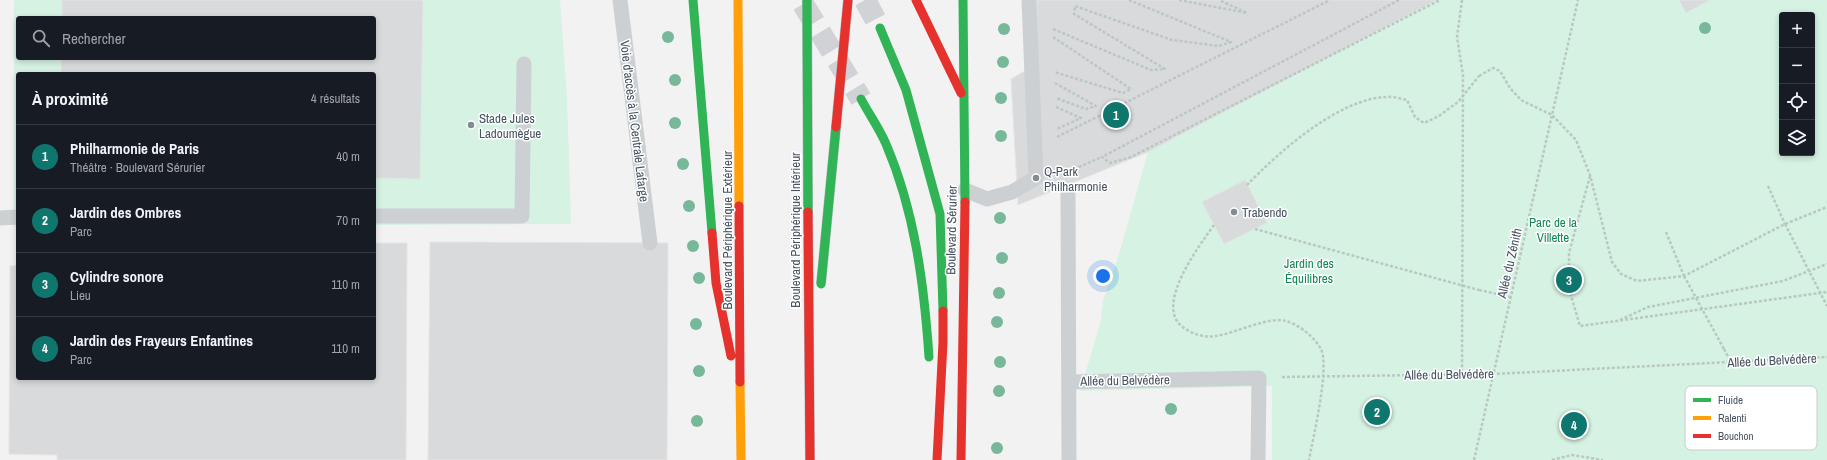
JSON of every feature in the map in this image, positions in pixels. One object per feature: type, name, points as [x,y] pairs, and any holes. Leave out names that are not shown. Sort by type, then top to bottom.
[{"type":"main road","points":[[693,0],[716,283],[741,411]]},
{"type":"main road","name":"Boulevard Périphérique Extérieur","points":[[738,0],[741,460]]},
{"type":"main road","name":"Boulevard Périphérique Intérieur","points":[[807,0],[810,460]]},
{"type":"main road","points":[[820,296],[848,0]]},
{"type":"main road","points":[[916,0],[964,99]]},
{"type":"main road","name":"Boulevard Sérurier","points":[[961,460],[965,190],[963,0]]},
{"type":"main road","points":[[880,28],[904,85],[940,214],[942,248],[943,342],[935,460]]},
{"type":"main road","points":[[861,99],[885,142],[900,179],[907,202],[921,273],[929,364]]},
{"type":"main road","points":[[810,398],[818,312]]},
{"type":"main road","points":[[931,396],[935,460]]},
{"type":"lane","name":"Voie d'accès à la Centrale Lafarge","points":[[620,0],[650,242]]},
{"type":"lane","points":[[965,190],[987,198],[1012,192],[1036,178],[1029,0]]},
{"type":"lane","points":[[376,216],[522,216],[524,64]]},
{"type":"lane","points":[[1068,190],[1070,382],[1069,460]]},
{"type":"lane","points":[[0,218],[16,217]]},
{"type":"lane","points":[[1258,460],[1259,378]]},
{"type":"lane","name":"Allée du Belvédère","points":[[1070,382],[1259,378]]},
{"type":"path","points":[[1050,31],[1050,27],[1151,70],[1165,69],[1074,14],[1074,6],[1172,40],[1219,46],[1231,42],[1129,0]]},
{"type":"path","points":[[1179,0],[1247,13],[1219,0]]},
{"type":"path","points":[[1050,141],[1330,0]]},
{"type":"path","points":[[1399,0],[1102,157],[1110,164],[1131,157],[1440,0]]},
{"type":"path","points":[[1462,0],[1457,37],[1464,75],[1462,374]]},
{"type":"path","name":"Allée du Zénith","points":[[1474,460],[1578,0]]},
{"type":"path","points":[[1048,70],[1123,93],[1131,89],[1051,36]]},
{"type":"path","points":[[1247,185],[1299,137],[1333,115],[1365,100],[1387,96],[1407,100],[1415,117],[1424,123],[1439,116],[1458,102],[1479,76],[1493,68],[1500,71],[1510,88],[1522,100],[1552,115],[1576,140],[1590,175],[1612,262],[1621,274],[1637,281],[1684,276],[1785,224],[1827,207]]},
{"type":"path","points":[[1050,81],[1096,106],[1086,109],[1054,97]]},
{"type":"path","points":[[1055,106],[1081,118],[1055,130]]},
{"type":"path","points":[[1590,175],[1569,253],[1569,289],[1580,326],[1827,292]]},
{"type":"path","points":[[1768,186],[1785,224],[1827,306]]},
{"type":"path","points":[[1214,224],[1186,266],[1174,296],[1173,314],[1180,326],[1193,334],[1214,337],[1261,323],[1285,321],[1305,331],[1321,350],[1324,376],[1309,460]]},
{"type":"path","points":[[1255,229],[1479,290],[1511,297]]},
{"type":"path","points":[[1666,232],[1684,276],[1731,362]]},
{"type":"path","points":[[1616,322],[1648,307],[1783,281],[1827,264]]},
{"type":"path","name":"Allée du Belvédère","points":[[1259,378],[1494,374],[1827,357]]},
{"type":"path","points":[[1552,460],[1572,455],[1603,460]]},
{"type":"green space","name":"Stade Jules Ladoumègue","points":[[14,0],[560,0],[567,98],[571,224],[376,225],[376,72],[16,72],[16,226],[14,226]]},
{"type":"green space","name":"Parc de la Villette","points":[[1437,0],[1827,0],[1827,460],[1272,460],[1272,386],[1080,391],[1100,324],[1103,301],[1120,251],[1148,152]]},
{"type":"building","points":[[62,0],[423,0],[420,179],[376,178],[376,72],[61,72],[61,60],[376,60],[376,16],[62,16]]},
{"type":"building","points":[[1037,0],[1437,0],[1148,152],[1018,205],[1011,79],[1037,64]]},
{"type":"building","points":[[1679,0],[1710,0],[1686,13]]},
{"type":"building","name":"Trabendo","points":[[1245,180],[1267,223],[1224,244],[1202,202]]},
{"type":"building","points":[[430,242],[668,243],[667,460],[428,460]]},
{"type":"building","points":[[376,243],[407,243],[406,460],[57,460],[57,455],[9,454],[10,266],[16,265],[16,380],[376,380]]},
{"type":"tunnel","points":[[865,0],[880,28]]},
{"type":"tunnel","points":[[803,4],[861,99]]},
{"type":"traffic: fast","points":[[693,0],[712,233]]},
{"type":"traffic: fast","points":[[807,0],[808,212]]},
{"type":"traffic: fast","points":[[963,0],[965,202]]},
{"type":"traffic: fast","points":[[880,28],[906,90],[940,214],[943,311]]},
{"type":"traffic: fast","points":[[861,99],[886,144],[896,170],[911,222],[921,275],[929,357]]},
{"type":"traffic: fast","points":[[821,284],[836,127]]},
{"type":"traffic: slow","points":[[738,0],[739,206]]},
{"type":"traffic: slow","points":[[740,382],[741,460]]},
{"type":"traffic: jam","points":[[836,127],[848,0]]},
{"type":"traffic: jam","points":[[916,0],[961,93]]},
{"type":"traffic: jam","points":[[961,460],[965,202]]},
{"type":"traffic: jam","points":[[739,206],[740,382]]},
{"type":"traffic: jam","points":[[808,212],[810,460]]},
{"type":"traffic: jam","points":[[712,233],[716,283],[731,356]]},
{"type":"traffic: jam","points":[[937,460],[943,342],[943,311]]},
{"type":"place","name":"Philharmonie de Paris","points":[[1116,115]]},
{"type":"place","name":"Stade Jules Ladoumègue","points":[[471,125]]},
{"type":"place","name":"Q-Park Philharmonie","points":[[1036,178]]},
{"type":"place","name":"Trabendo","points":[[1234,212]]},
{"type":"place","name":"Cylindre sonore","points":[[1569,280]]},
{"type":"place","name":"Jardin des Ombres","points":[[1377,412]]},
{"type":"place","name":"Jardin des Frayeurs Enfantines","points":[[1574,425]]},
{"type":"park label","name":"Jardin des Équilibres","points":[[1309,270]]}]
